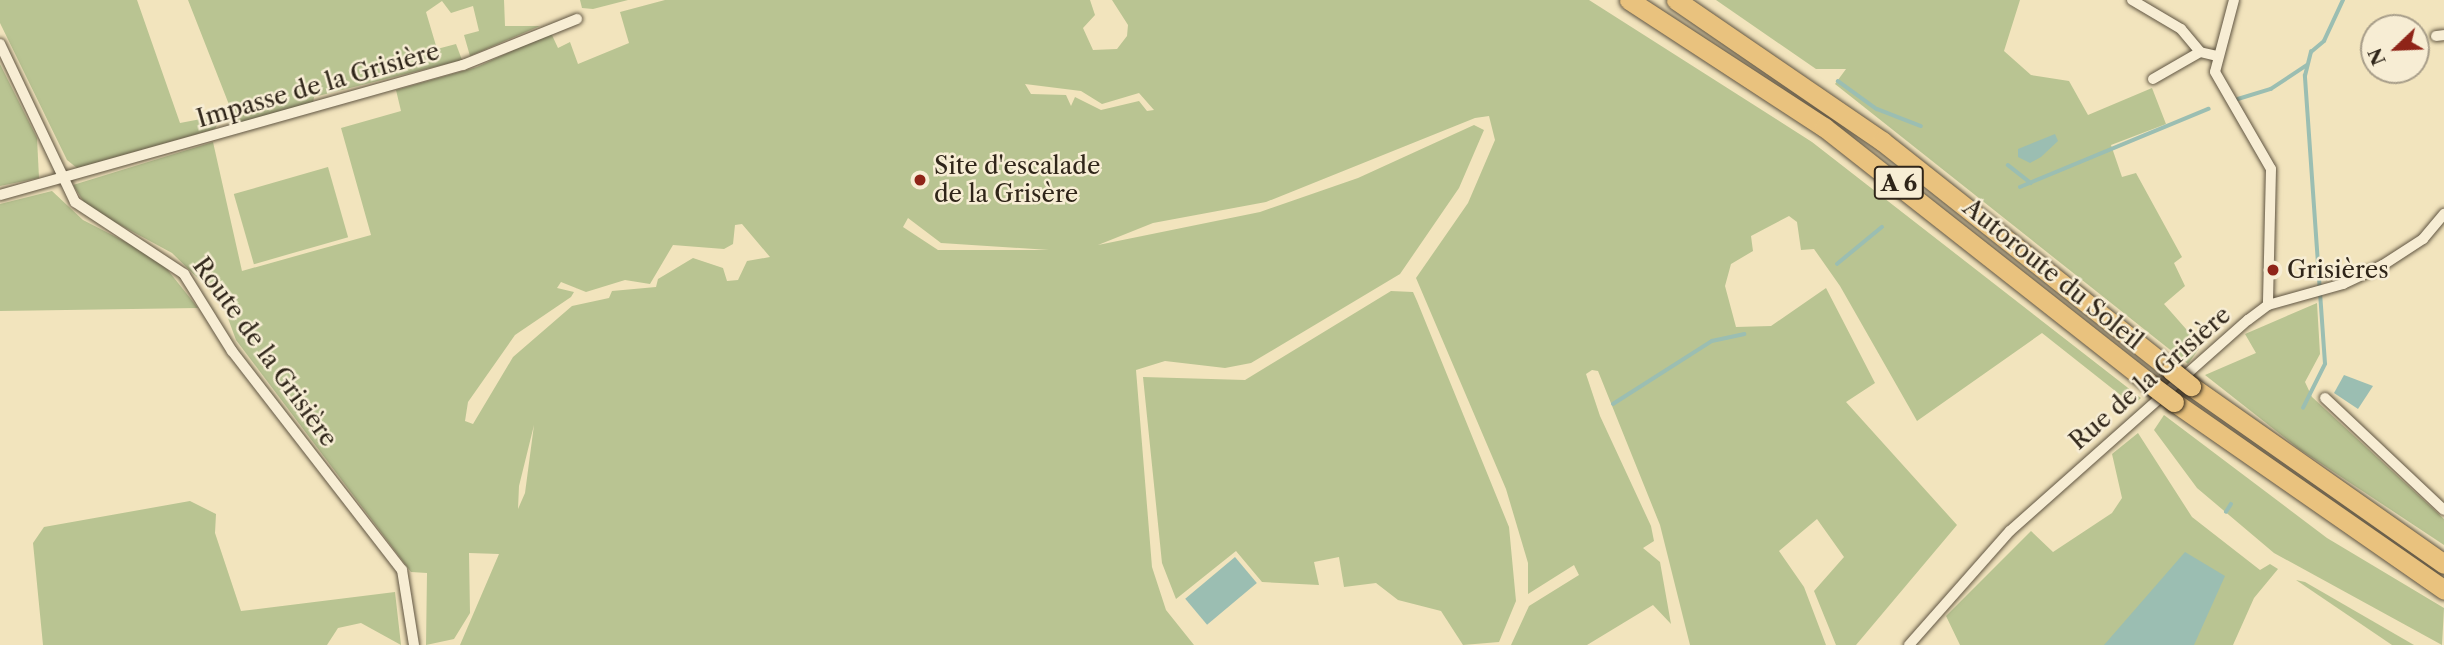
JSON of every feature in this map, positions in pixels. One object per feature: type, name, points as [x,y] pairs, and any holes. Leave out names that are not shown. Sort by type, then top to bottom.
[{"type":"highway","name":"Autoroute du Soleil","points":[[1629,0],[1824,127],[2174,402],[2444,590]]},
{"type":"highway","name":"Autoroute du Soleil","points":[[1676,0],[1882,141],[2190,386],[2444,564]]},
{"type":"street","points":[[2132,0],[2181,29],[2200,52],[2217,56]]},
{"type":"street","points":[[2234,0],[2217,56],[2215,72],[2271,169],[2268,305]]},
{"type":"street","name":"Impasse de la Grisière","points":[[0,195],[66,179],[463,65],[577,19]]},
{"type":"street","name":"Route de la Grisière","points":[[0,44],[75,202],[100,224],[184,274],[232,351],[402,570],[414,645]]},
{"type":"street","points":[[2152,79],[2200,52]]},
{"type":"street","name":"Rue de la Grisière","points":[[1909,645],[2064,480],[2268,305],[2325,289],[2402,254],[2444,214]]},
{"type":"street","points":[[2325,398],[2444,510]]},
{"type":"green space","points":[[0,0],[137,0],[180,123],[222,115],[215,129],[77,168],[67,160],[0,23]]},
{"type":"green space","points":[[188,0],[504,0],[505,26],[540,26],[470,56],[464,35],[479,31],[473,6],[451,13],[442,1],[426,12],[437,49],[456,44],[462,60],[314,97],[313,104],[237,125]]},
{"type":"green space","points":[[580,0],[628,0],[593,9],[582,8]]},
{"type":"green space","points":[[665,0],[1090,0],[1095,15],[1083,28],[1093,50],[1117,49],[1127,36],[1128,25],[1112,0],[1589,0],[1812,142],[2141,398],[2133,405],[2042,333],[1917,421],[1840,286],[1814,249],[1801,250],[1797,222],[1789,216],[1751,236],[1753,251],[1731,264],[1725,286],[1736,327],[1771,326],[1826,288],[1875,383],[1846,402],[1957,525],[1856,645],[1836,645],[1814,591],[1844,557],[1817,519],[1779,551],[1804,587],[1826,645],[1690,645],[1660,525],[1598,371],[1592,370],[1586,374],[1600,416],[1651,526],[1654,541],[1643,548],[1660,562],[1671,624],[1653,605],[1587,645],[1511,645],[1529,606],[1579,575],[1574,565],[1528,594],[1528,563],[1506,489],[1416,278],[1468,203],[1495,140],[1489,116],[1475,118],[1266,202],[1153,223],[1098,245],[1260,212],[1358,178],[1474,125],[1484,130],[1459,188],[1400,274],[1251,363],[1225,368],[1165,361],[1136,370],[1152,567],[1166,610],[1194,645],[460,645],[499,554],[469,553],[470,613],[454,639],[426,645],[427,573],[411,572],[236,340],[222,302],[172,253],[87,207],[73,185],[213,142],[242,271],[371,235],[341,128],[401,111],[396,90],[477,67],[551,33],[558,48],[570,42],[578,64],[629,43],[620,12]],"holes":[[[1025,84],[1081,91],[1102,104],[1139,93],[1154,110],[1147,111],[1139,101],[1101,110],[1075,97],[1071,106],[1066,95],[1031,94]],[[908,218],[941,243],[1049,250],[938,250],[903,227]],[[742,224],[770,257],[747,261],[738,280],[727,281],[723,268],[693,258],[658,279],[656,287],[612,291],[609,298],[572,306],[513,357],[473,424],[465,421],[468,402],[515,335],[571,297],[574,292],[557,288],[561,282],[586,292],[625,280],[650,284],[673,245],[724,249],[733,244],[735,225]],[[534,425],[525,493],[518,509],[519,486]]]},
{"type":"green space","points":[[1716,0],[2020,0],[2004,51],[2031,75],[2069,81],[2088,115],[2152,88],[2166,124],[2111,145],[2122,177],[2136,173],[2182,257],[2174,263],[2185,286],[2164,304],[2201,346],[2188,364],[1835,84],[1846,69],[1816,69]]},
{"type":"green space","points":[[0,64],[37,138],[39,178],[0,186]]},
{"type":"green space","points":[[328,167],[348,237],[254,264],[234,194]]},
{"type":"green space","points":[[52,191],[83,220],[159,259],[198,308],[0,311],[0,204]]},
{"type":"green space","points":[[1391,291],[1413,292],[1509,527],[1516,601],[1499,642],[1463,645],[1441,611],[1398,600],[1376,583],[1344,587],[1339,557],[1314,562],[1319,585],[1262,582],[1236,551],[1176,599],[1162,563],[1143,377],[1245,380]]},
{"type":"green space","points":[[2317,303],[2320,354],[2305,382],[2312,397],[2444,519],[2444,545],[2299,449],[2205,375],[2256,353],[2245,334]]},
{"type":"green space","points":[[2164,415],[2327,538],[2444,608],[2442,645],[2274,553],[2197,488],[2154,430]]},
{"type":"green space","points":[[2138,433],[2192,517],[2260,570],[2270,564],[2278,569],[2254,598],[2233,645],[1960,645],[1946,616],[2031,531],[2053,552],[2112,513],[2122,498],[2112,454]]},
{"type":"green space","points":[[190,501],[216,514],[215,533],[241,611],[395,592],[401,645],[361,623],[338,628],[327,645],[43,645],[33,543],[44,527]]},
{"type":"green space","points":[[2296,580],[2305,582],[2414,645],[2392,645]]},
{"type":"water","points":[[2055,134],[2058,141],[2041,157],[2030,163],[2018,157],[2018,149]]},
{"type":"water","points":[[2344,375],[2373,386],[2358,409],[2334,393]]},
{"type":"water","points":[[2185,552],[2225,576],[2194,645],[2104,645]]},
{"type":"water","points":[[1235,557],[1257,583],[1207,625],[1185,599]]},
{"type":"waterway","points":[[2303,408],[2325,364],[2305,76],[2311,52],[2324,41],[2343,0]]},
{"type":"waterway","points":[[2238,99],[2271,89],[2307,65]]},
{"type":"waterway","points":[[1838,81],[1877,109],[1921,126]]},
{"type":"waterway","points":[[2020,187],[2208,109]]},
{"type":"waterway","points":[[2008,165],[2031,183]]},
{"type":"waterway","points":[[1837,264],[1882,227]]},
{"type":"waterway","points":[[1613,404],[1712,341],[1744,334]]},
{"type":"waterway","points":[[2226,512],[2231,504]]},
{"type":"place","name":"Site d'escalade de la Grisère","points":[[920,180]]},
{"type":"place","name":"Grisières","points":[[2273,270]]}]
